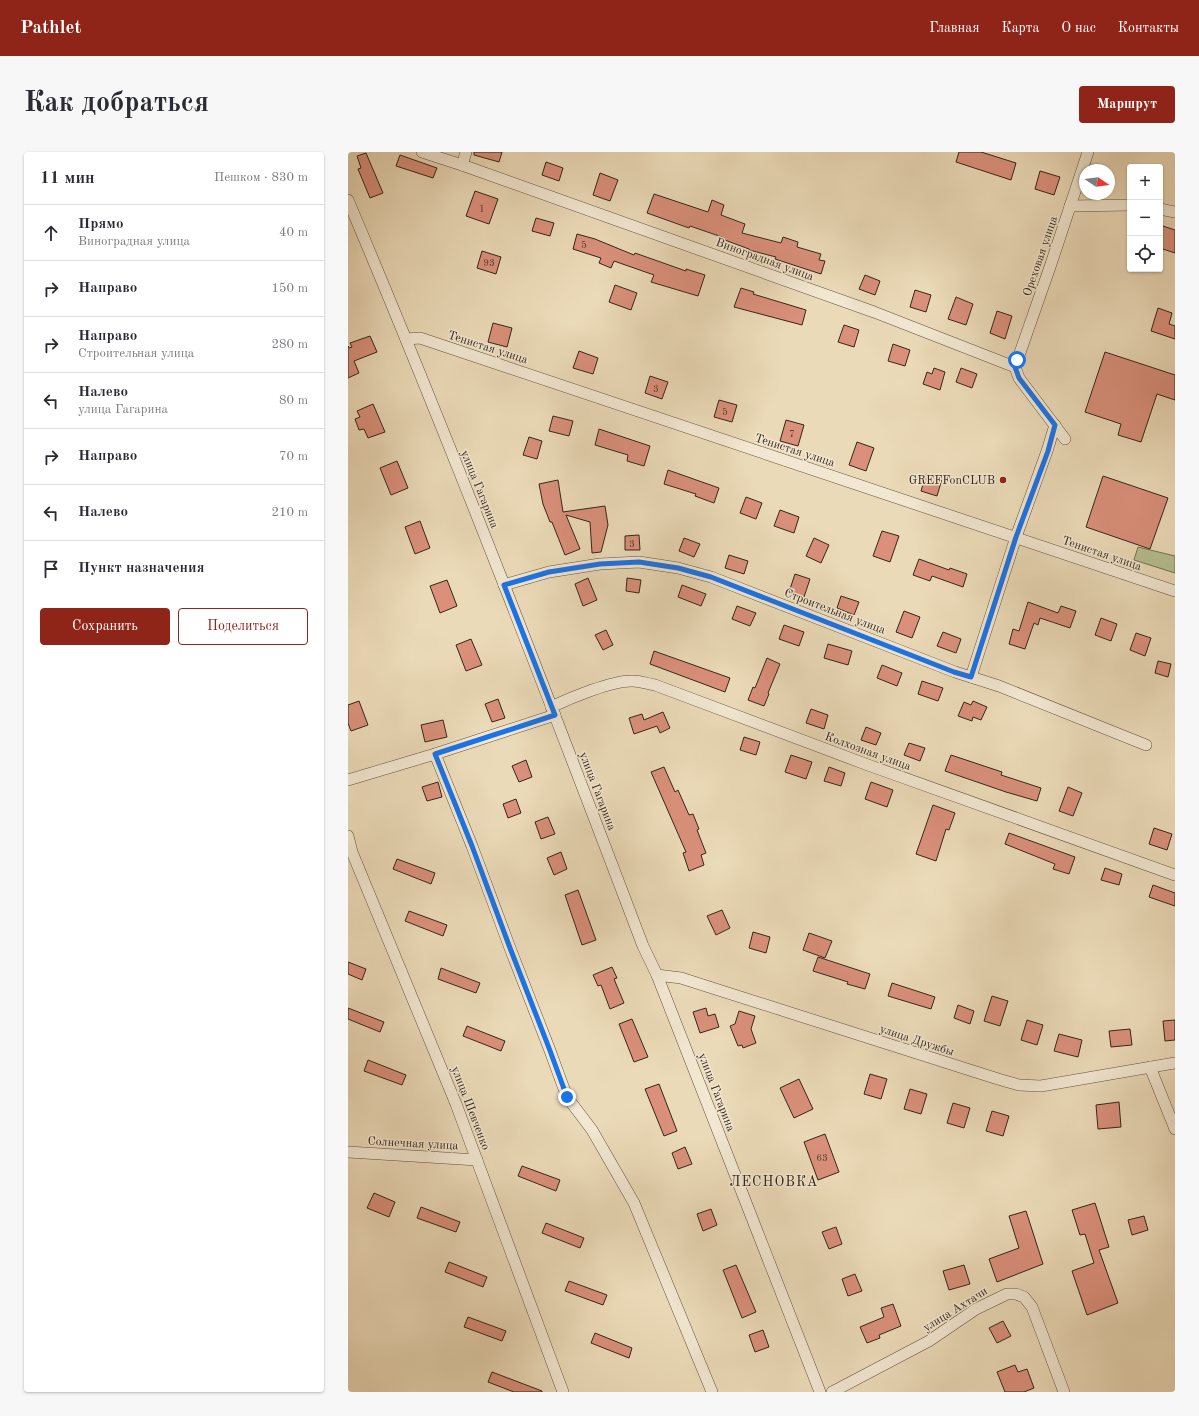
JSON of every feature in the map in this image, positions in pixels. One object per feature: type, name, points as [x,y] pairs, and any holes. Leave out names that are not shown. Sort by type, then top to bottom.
[{"type":"street","name":"Виноградная улица","points":[[422,152],[874,312],[1015,367]]},
{"type":"street","points":[[462,165],[466,152]]},
{"type":"street","name":"Ореховая улица","points":[[1015,367],[1070,206],[1084,153]]},
{"type":"street","name":"улица Гагарина","points":[[348,200],[406,338],[504,585],[643,946],[657,975],[820,1392]]},
{"type":"street","points":[[1070,206],[1127,205]]},
{"type":"street","points":[[1163,210],[1175,212]]},
{"type":"street","name":"Тенистая улица","points":[[406,338],[420,338],[1175,591]]},
{"type":"street","points":[[1015,367],[1019,378],[1065,439]]},
{"type":"street","points":[[971,677],[1016,537],[1048,451],[1055,425]]},
{"type":"street","name":"Строительная улица","points":[[504,585],[549,572],[600,564],[639,562],[678,568],[711,577],[954,672],[999,686],[1146,744]]},
{"type":"street","name":"Колхозная улица","points":[[348,780],[435,754],[553,711],[566,700],[619,682],[634,681],[654,685],[876,768],[1175,875]]},
{"type":"street","points":[[435,754],[472,846],[567,1097],[592,1130],[634,1203],[712,1392]]},
{"type":"street","name":"улица Шевченко","points":[[348,836],[352,852],[456,1104],[563,1392]]},
{"type":"street","name":"улица Дружбы","points":[[657,975],[681,978],[1019,1085],[1041,1086],[1175,1063]]},
{"type":"street","points":[[1150,1067],[1175,1129]]},
{"type":"street","name":"Солнечная улица","points":[[348,1152],[477,1160]]},
{"type":"street","name":"улица Ахтачи","points":[[832,1392],[929,1341],[976,1309],[1006,1294],[1016,1294],[1024,1297],[1032,1307],[1064,1392]]},
{"type":"green space","points":[[1138,547],[1175,556],[1175,573],[1134,560]]},
{"type":"building","points":[[474,152],[502,152],[499,162],[474,155]]},
{"type":"building","points":[[959,152],[981,152],[1016,163],[1011,180],[956,162]]},
{"type":"building","points":[[366,153],[383,193],[370,198],[358,169],[361,168],[357,156]]},
{"type":"building","points":[[400,155],[437,168],[433,178],[396,166]]},
{"type":"building","points":[[546,162],[563,168],[559,181],[542,175]]},
{"type":"building","points":[[1040,171],[1060,177],[1054,195],[1035,189]]},
{"type":"building","points":[[600,173],[618,180],[610,201],[593,195]]},
{"type":"building","points":[[475,191],[498,199],[489,224],[466,216]]},
{"type":"building","points":[[654,194],[708,212],[712,200],[724,205],[721,215],[745,224],[742,233],[781,243],[783,237],[798,242],[797,247],[821,254],[819,260],[825,261],[821,274],[775,259],[776,257],[749,250],[722,239],[722,237],[690,226],[689,228],[647,213]]},
{"type":"building","points":[[536,218],[554,223],[550,236],[532,231]]},
{"type":"building","points":[[1163,226],[1175,230],[1175,253],[1163,249]]},
{"type":"building","points":[[577,234],[595,239],[634,255],[635,253],[686,271],[686,269],[705,275],[698,296],[651,282],[654,275],[614,261],[611,268],[599,263],[601,258],[573,249]]},
{"type":"building","points":[[482,251],[501,257],[496,274],[477,268]]},
{"type":"building","points":[[865,275],[880,281],[875,295],[859,289]]},
{"type":"building","points":[[615,285],[637,293],[631,310],[609,302]]},
{"type":"building","points":[[741,288],[754,292],[753,294],[806,310],[802,325],[734,307]]},
{"type":"building","points":[[915,290],[931,295],[926,312],[910,307]]},
{"type":"building","points":[[956,297],[973,304],[966,325],[948,319]]},
{"type":"building","points":[[1158,308],[1172,313],[1169,324],[1175,326],[1175,339],[1151,331]]},
{"type":"building","points":[[997,311],[1012,316],[1005,339],[990,333]]},
{"type":"building","points":[[493,323],[512,328],[507,347],[488,342]]},
{"type":"building","points":[[844,325],[859,330],[854,347],[838,342]]},
{"type":"building","points":[[370,336],[377,352],[354,361],[359,373],[348,378],[348,346],[349,348],[352,347],[350,343]]},
{"type":"building","points":[[893,344],[910,350],[905,366],[888,361]]},
{"type":"building","points":[[579,351],[598,358],[593,374],[573,368]]},
{"type":"building","points":[[1105,352],[1175,375],[1175,400],[1157,394],[1141,442],[1118,435],[1121,424],[1085,412]]},
{"type":"building","points":[[934,368],[945,372],[940,390],[923,384],[927,372],[932,374]]},
{"type":"building","points":[[961,368],[977,374],[972,388],[956,382]]},
{"type":"building","points":[[650,376],[668,382],[662,399],[645,393]]},
{"type":"building","points":[[719,400],[737,405],[732,422],[714,417]]},
{"type":"building","points":[[373,404],[385,432],[368,438],[364,429],[359,430],[355,419],[360,417],[357,411]]},
{"type":"building","points":[[553,416],[573,421],[569,436],[549,431]]},
{"type":"building","points":[[786,420],[804,425],[798,446],[780,441]]},
{"type":"building","points":[[599,429],[650,446],[644,466],[627,461],[628,455],[595,445]]},
{"type":"building","points":[[529,437],[542,441],[537,459],[523,455]]},
{"type":"building","points":[[857,442],[874,448],[866,471],[849,465]]},
{"type":"building","points":[[397,461],[408,488],[391,495],[380,468]]},
{"type":"building","points":[[668,470],[719,488],[714,503],[695,496],[696,494],[664,484]]},
{"type":"building","points":[[926,474],[942,479],[937,496],[921,491]]},
{"type":"building","points":[[1103,476],[1168,498],[1150,549],[1086,527]]},
{"type":"building","points":[[558,480],[563,512],[605,506],[608,525],[601,552],[592,553],[590,522],[566,515],[580,549],[565,555],[543,504],[539,484]]},
{"type":"building","points":[[746,497],[762,503],[756,519],[740,513]]},
{"type":"building","points":[[780,510],[799,517],[794,533],[774,526]]},
{"type":"building","points":[[420,521],[430,548],[415,554],[405,527]]},
{"type":"building","points":[[882,531],[899,536],[890,562],[873,556]]},
{"type":"building","points":[[639,535],[640,550],[625,550],[625,536]]},
{"type":"building","points":[[684,538],[700,544],[694,557],[679,551]]},
{"type":"building","points":[[814,538],[829,545],[821,563],[806,556]]},
{"type":"building","points":[[729,555],[748,561],[744,574],[725,568]]},
{"type":"building","points":[[919,559],[949,570],[950,568],[967,574],[963,587],[932,576],[930,581],[913,575]]},
{"type":"building","points":[[795,574],[810,579],[804,597],[789,592]]},
{"type":"building","points":[[588,578],[597,600],[583,606],[575,584]]},
{"type":"building","points":[[627,578],[641,580],[639,593],[626,591]]},
{"type":"building","points":[[447,580],[457,606],[440,613],[430,586]]},
{"type":"building","points":[[682,585],[706,594],[701,606],[678,597]]},
{"type":"building","points":[[841,596],[859,602],[854,615],[837,608]]},
{"type":"building","points":[[1028,602],[1058,613],[1061,606],[1076,611],[1070,628],[1040,618],[1038,625],[1034,623],[1025,649],[1009,644],[1013,629],[1019,631]]},
{"type":"building","points":[[737,606],[756,613],[750,626],[732,619]]},
{"type":"building","points":[[904,611],[920,617],[912,638],[896,632]]},
{"type":"building","points":[[1101,618],[1117,624],[1111,641],[1095,635]]},
{"type":"building","points":[[784,625],[804,632],[799,646],[779,639]]},
{"type":"building","points":[[606,630],[613,645],[603,650],[595,635]]},
{"type":"building","points":[[943,632],[961,639],[956,653],[937,646]]},
{"type":"building","points":[[1136,633],[1151,638],[1145,656],[1130,650]]},
{"type":"building","points":[[471,639],[482,665],[466,671],[456,645]]},
{"type":"building","points":[[828,644],[852,651],[848,665],[824,658]]},
{"type":"building","points":[[654,651],[730,678],[725,692],[650,664]]},
{"type":"building","points":[[767,658],[780,664],[764,706],[748,700],[753,687],[755,688]]},
{"type":"building","points":[[1158,661],[1171,664],[1168,677],[1155,673]]},
{"type":"building","points":[[882,665],[902,673],[897,686],[877,678]]},
{"type":"building","points":[[922,681],[943,688],[938,701],[918,694]]},
{"type":"building","points":[[498,699],[505,718],[492,722],[485,704]]},
{"type":"building","points":[[359,701],[368,725],[351,731],[348,723],[348,705]]},
{"type":"building","points":[[973,701],[987,707],[981,720],[973,717],[972,721],[958,716],[964,702],[971,705]]},
{"type":"building","points":[[811,709],[828,715],[824,729],[806,723]]},
{"type":"building","points":[[663,712],[670,728],[660,733],[657,726],[634,734],[629,718],[642,714],[644,720]]},
{"type":"building","points":[[443,720],[447,737],[425,742],[421,725]]},
{"type":"building","points":[[866,727],[881,733],[876,745],[861,740]]},
{"type":"building","points":[[744,737],[760,742],[756,755],[740,750]]},
{"type":"building","points":[[909,743],[925,748],[920,761],[904,755]]},
{"type":"building","points":[[791,755],[812,762],[806,779],[785,772]]},
{"type":"building","points":[[951,755],[1002,772],[1001,775],[1041,788],[1037,801],[945,771]]},
{"type":"building","points":[[526,760],[532,777],[519,782],[512,766]]},
{"type":"building","points":[[664,767],[675,792],[678,790],[689,815],[693,814],[699,829],[697,830],[706,853],[701,855],[704,865],[689,871],[683,853],[686,852],[651,772]]},
{"type":"building","points":[[829,767],[845,773],[841,786],[824,781]]},
{"type":"building","points":[[438,782],[442,797],[427,801],[422,787]]},
{"type":"building","points":[[871,782],[893,790],[887,807],[865,799]]},
{"type":"building","points":[[1068,787],[1082,793],[1073,816],[1059,811]]},
{"type":"building","points":[[516,799],[521,813],[508,818],[503,804]]},
{"type":"building","points":[[933,805],[955,813],[949,830],[946,829],[936,861],[916,854]]},
{"type":"building","points":[[548,817],[555,834],[541,839],[535,822]]},
{"type":"building","points":[[1154,828],[1172,834],[1167,850],[1149,844]]},
{"type":"building","points":[[1009,833],[1075,857],[1069,874],[1053,869],[1055,864],[1005,844]]},
{"type":"building","points":[[561,852],[567,869],[554,875],[547,858]]},
{"type":"building","points":[[397,859],[435,873],[431,884],[393,869]]},
{"type":"building","points":[[1105,868],[1122,874],[1119,885],[1101,880]]},
{"type":"building","points":[[1153,885],[1175,893],[1175,906],[1149,897]]},
{"type":"building","points":[[578,890],[596,940],[582,945],[565,895]]},
{"type":"building","points":[[722,910],[730,928],[716,935],[707,916]]},
{"type":"building","points":[[409,911],[447,925],[443,936],[405,921]]},
{"type":"building","points":[[753,932],[770,937],[766,953],[749,948]]},
{"type":"building","points":[[809,933],[832,941],[825,958],[803,950]]},
{"type":"building","points":[[818,957],[870,974],[865,989],[813,971]]},
{"type":"building","points":[[348,962],[366,969],[362,980],[348,974]]},
{"type":"building","points":[[612,967],[617,978],[614,979],[624,1003],[610,1009],[601,985],[598,986],[593,975]]},
{"type":"building","points":[[441,968],[480,983],[476,993],[438,979]]},
{"type":"building","points":[[892,983],[935,997],[931,1009],[888,996]]},
{"type":"building","points":[[992,996],[1008,1001],[1000,1026],[984,1021]]},
{"type":"building","points":[[958,1005],[974,1011],[970,1024],[954,1018]]},
{"type":"building","points":[[348,1008],[384,1022],[380,1032],[348,1019]]},
{"type":"building","points":[[706,1008],[708,1016],[715,1014],[719,1027],[700,1033],[693,1012]]},
{"type":"building","points":[[739,1011],[755,1016],[751,1029],[756,1043],[743,1048],[742,1045],[738,1046],[730,1026],[735,1024]]},
{"type":"building","points":[[632,1019],[648,1057],[634,1062],[619,1024]]},
{"type":"building","points":[[1027,1020],[1043,1025],[1037,1045],[1021,1040]]},
{"type":"building","points":[[1175,1020],[1175,1040],[1165,1041],[1163,1021]]},
{"type":"building","points":[[467,1026],[505,1041],[501,1051],[463,1036]]},
{"type":"building","points":[[1130,1029],[1132,1045],[1111,1047],[1109,1031]]},
{"type":"building","points":[[1059,1034],[1082,1040],[1078,1057],[1054,1051]]},
{"type":"building","points":[[368,1060],[406,1075],[402,1085],[364,1071]]},
{"type":"building","points":[[870,1074],[887,1079],[881,1099],[864,1094]]},
{"type":"building","points":[[799,1079],[813,1109],[794,1118],[780,1088]]},
{"type":"building","points":[[659,1084],[677,1131],[664,1136],[645,1089]]},
{"type":"building","points":[[910,1089],[927,1094],[921,1114],[904,1109]]},
{"type":"building","points":[[1119,1102],[1121,1127],[1098,1129],[1096,1105]]},
{"type":"building","points":[[953,1103],[970,1108],[964,1128],[947,1123]]},
{"type":"building","points":[[992,1111],[1009,1116],[1003,1136],[986,1131]]},
{"type":"building","points":[[825,1134],[839,1172],[818,1180],[804,1142]]},
{"type":"building","points":[[685,1147],[692,1164],[678,1169],[672,1153]]},
{"type":"building","points":[[522,1166],[560,1180],[556,1191],[518,1176]]},
{"type":"building","points":[[374,1193],[395,1202],[389,1217],[367,1208]]},
{"type":"building","points":[[1095,1203],[1109,1247],[1099,1250],[1118,1303],[1087,1315],[1072,1271],[1094,1263],[1085,1234],[1080,1235],[1072,1210]]},
{"type":"building","points":[[421,1207],[460,1222],[456,1232],[417,1218]]},
{"type":"building","points":[[711,1209],[717,1225],[703,1231],[697,1214]]},
{"type":"building","points":[[1026,1211],[1043,1264],[997,1282],[989,1259],[1019,1248],[1009,1216]]},
{"type":"building","points":[[1144,1216],[1148,1230],[1132,1235],[1128,1220]]},
{"type":"building","points":[[546,1223],[584,1238],[580,1248],[542,1233]]},
{"type":"building","points":[[836,1227],[842,1244],[829,1249],[822,1232]]},
{"type":"building","points":[[449,1262],[487,1277],[483,1287],[445,1272]]},
{"type":"building","points":[[736,1265],[756,1312],[742,1318],[723,1270]]},
{"type":"building","points":[[964,1265],[970,1284],[949,1290],[943,1271]]},
{"type":"building","points":[[855,1274],[862,1291],[848,1296],[842,1279]]},
{"type":"building","points":[[569,1281],[607,1295],[603,1305],[565,1291]]},
{"type":"building","points":[[893,1304],[901,1326],[879,1335],[880,1338],[867,1343],[860,1327],[884,1317],[881,1308]]},
{"type":"building","points":[[468,1317],[506,1331],[502,1341],[464,1327]]},
{"type":"building","points":[[1003,1321],[1011,1336],[997,1343],[989,1328]]},
{"type":"building","points":[[763,1330],[769,1347],[755,1352],[749,1335]]},
{"type":"building","points":[[595,1333],[632,1348],[629,1358],[591,1343]]},
{"type":"building","points":[[1015,1365],[1018,1372],[1027,1369],[1034,1388],[1024,1392],[1005,1392],[997,1372]]},
{"type":"building","points":[[492,1372],[542,1392],[514,1392],[488,1382]]},
{"type":"place","name":"GREFFonCLUB","points":[[1003,480]]},
{"type":"district","name":"ЛЕСНОВКА","points":[[774,1181]]},
{"type":"route","points":[[567,1097],[472,846],[435,754],[555,715],[504,585],[527,577],[549,572],[600,564],[639,562],[678,568],[711,577],[954,672],[971,677],[1016,537],[1048,451],[1055,425],[1019,378],[1015,367],[1017,360]]}]
